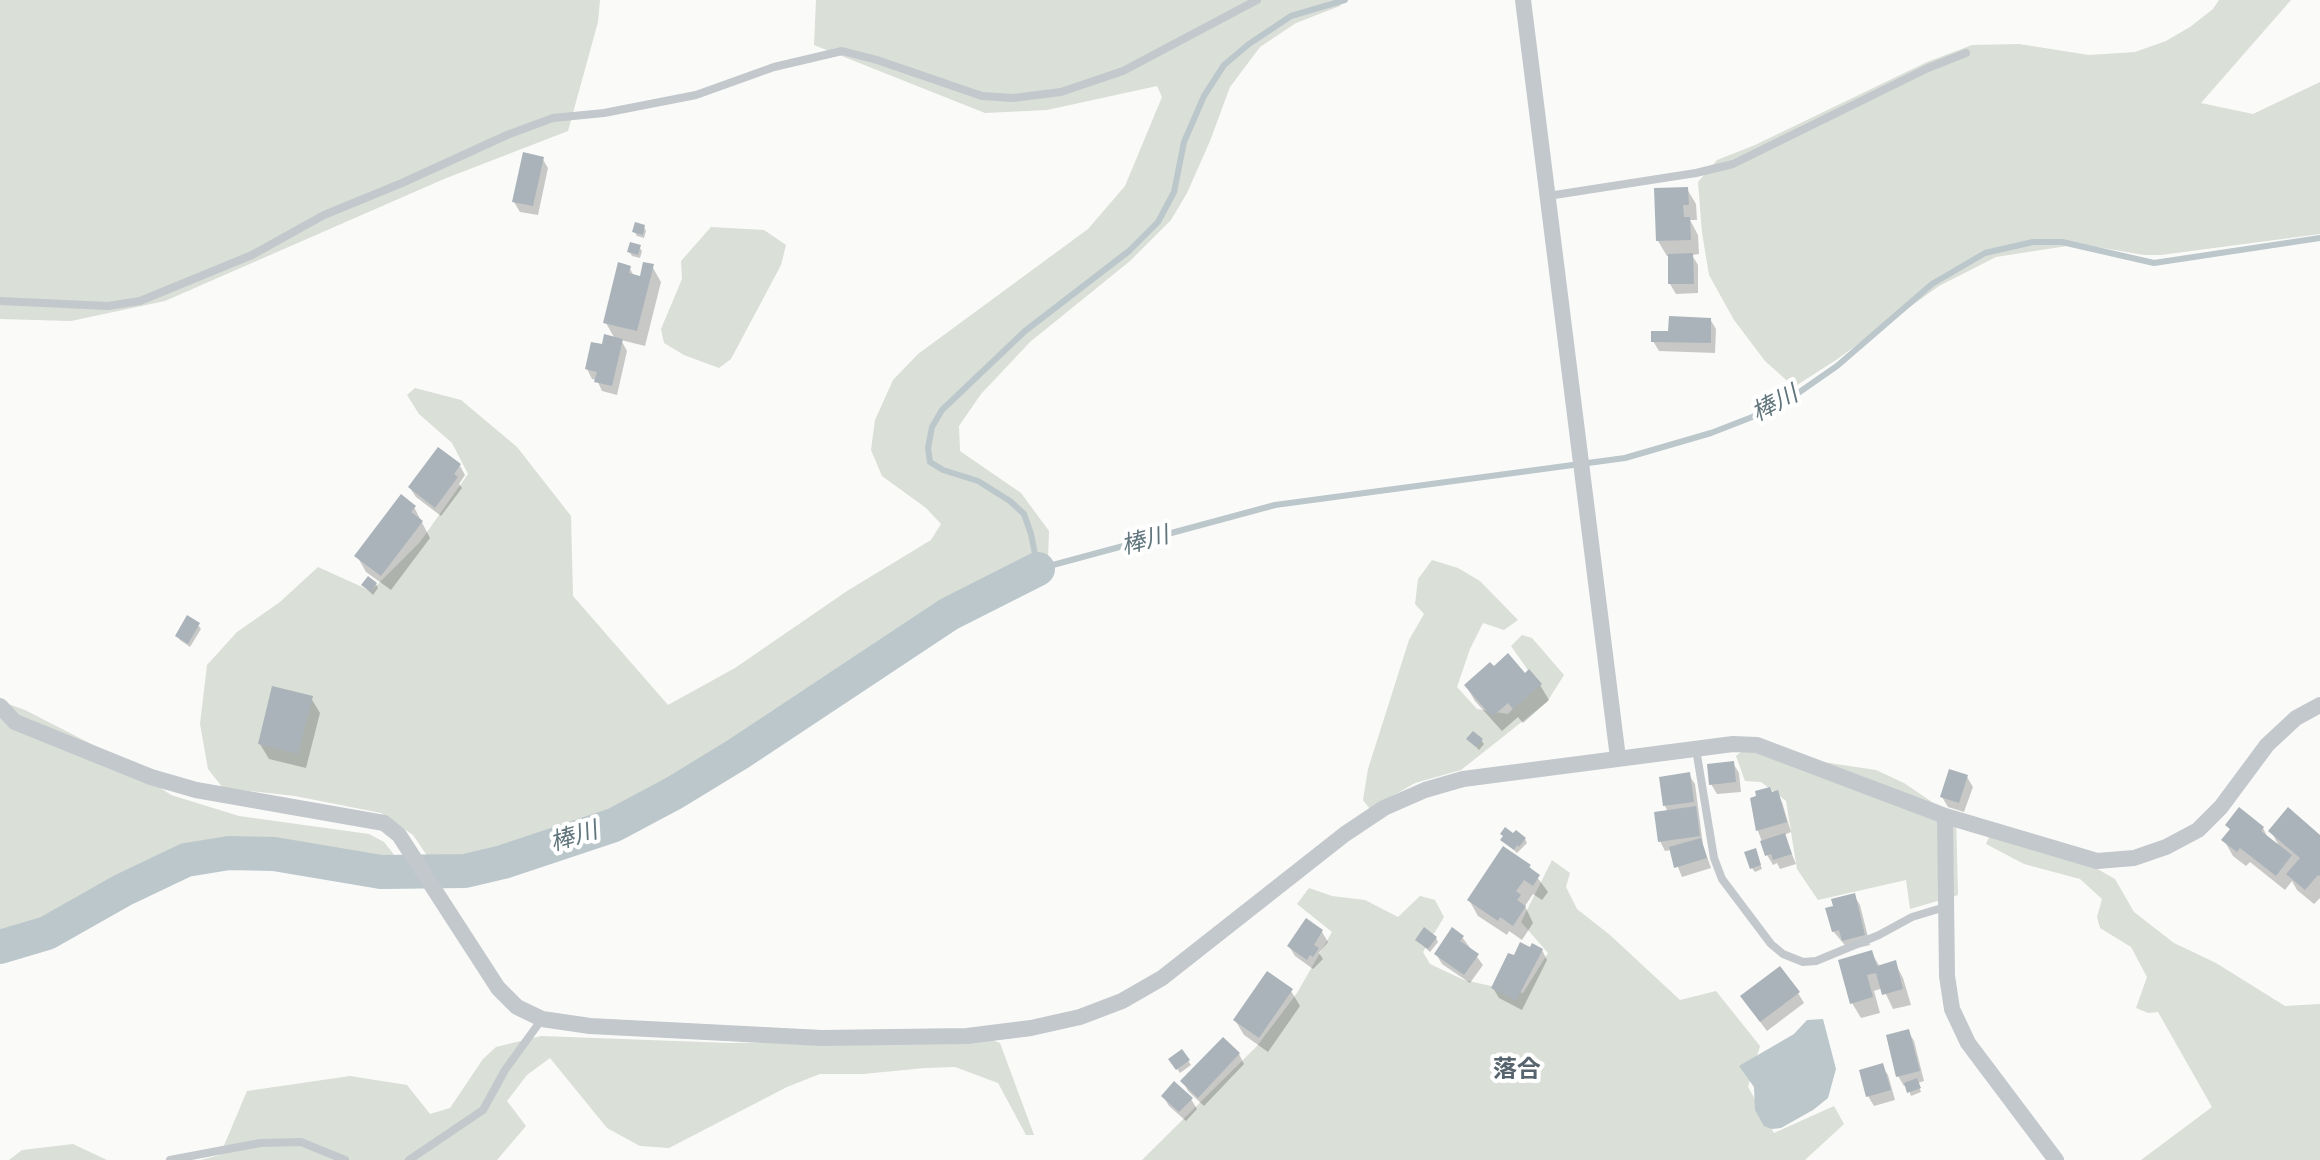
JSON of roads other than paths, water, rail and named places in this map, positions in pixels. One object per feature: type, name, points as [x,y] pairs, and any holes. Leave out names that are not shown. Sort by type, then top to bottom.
[{"type":"street","points":[[1523,0],[1618,758]]},
{"type":"street","points":[[0,706],[8,720],[151,777],[196,790],[384,823],[399,835],[498,988],[517,1007],[542,1019],[590,1026],[822,1038],[967,1036],[1031,1028],[1080,1017],[1122,1001],[1162,978],[1345,834],[1384,808],[1425,790],[1463,779],[1733,744],[1757,745],[1945,816],[2097,861],[2134,858],[2166,847],[2198,830],[2221,807],[2267,745],[2296,718],[2320,705]]},
{"type":"street","points":[[1945,816],[1947,976],[1952,1009],[1968,1043],[2056,1160]]},
{"type":"lane","points":[[0,301],[108,306],[140,301],[252,255],[324,215],[553,118],[604,113],[696,95],[774,67],[842,51],[982,96],[1013,98],[1061,92],[1123,71],[1257,0]]},
{"type":"lane","points":[[1548,196],[1696,173],[1733,164],[1928,68],[1966,53]]},
{"type":"lane","points":[[1696,749],[1714,858],[1722,879],[1771,944],[1783,954],[1803,962],[1816,961],[1879,935],[1912,917],[1946,906]]},
{"type":"lane","points":[[409,1160],[483,1110],[505,1070],[542,1019]]},
{"type":"lane","points":[[170,1160],[260,1143],[301,1142],[345,1160]]},
{"type":"waterway","name":"棒川","points":[[1345,0],[1291,16],[1224,65],[1204,96],[1184,142],[1174,192],[1158,222],[1129,251],[1025,331],[942,410],[932,427],[928,448],[930,462],[943,470],[978,481],[1010,501],[1024,514],[1038,569],[1275,505],[1625,458],[1711,433],[1778,407],[1837,366],[1932,284],[1985,253],[2033,242],[2062,242],[2154,263],[2320,238]]},
{"type":"waterway","name":"棒川","points":[[0,947],[47,933],[123,890],[186,860],[229,853],[274,854],[381,872],[465,871],[503,862],[614,825],[738,754],[949,614],[1038,569]]},
{"type":"district","name":"落合","points":[[1517,1070]]}]
